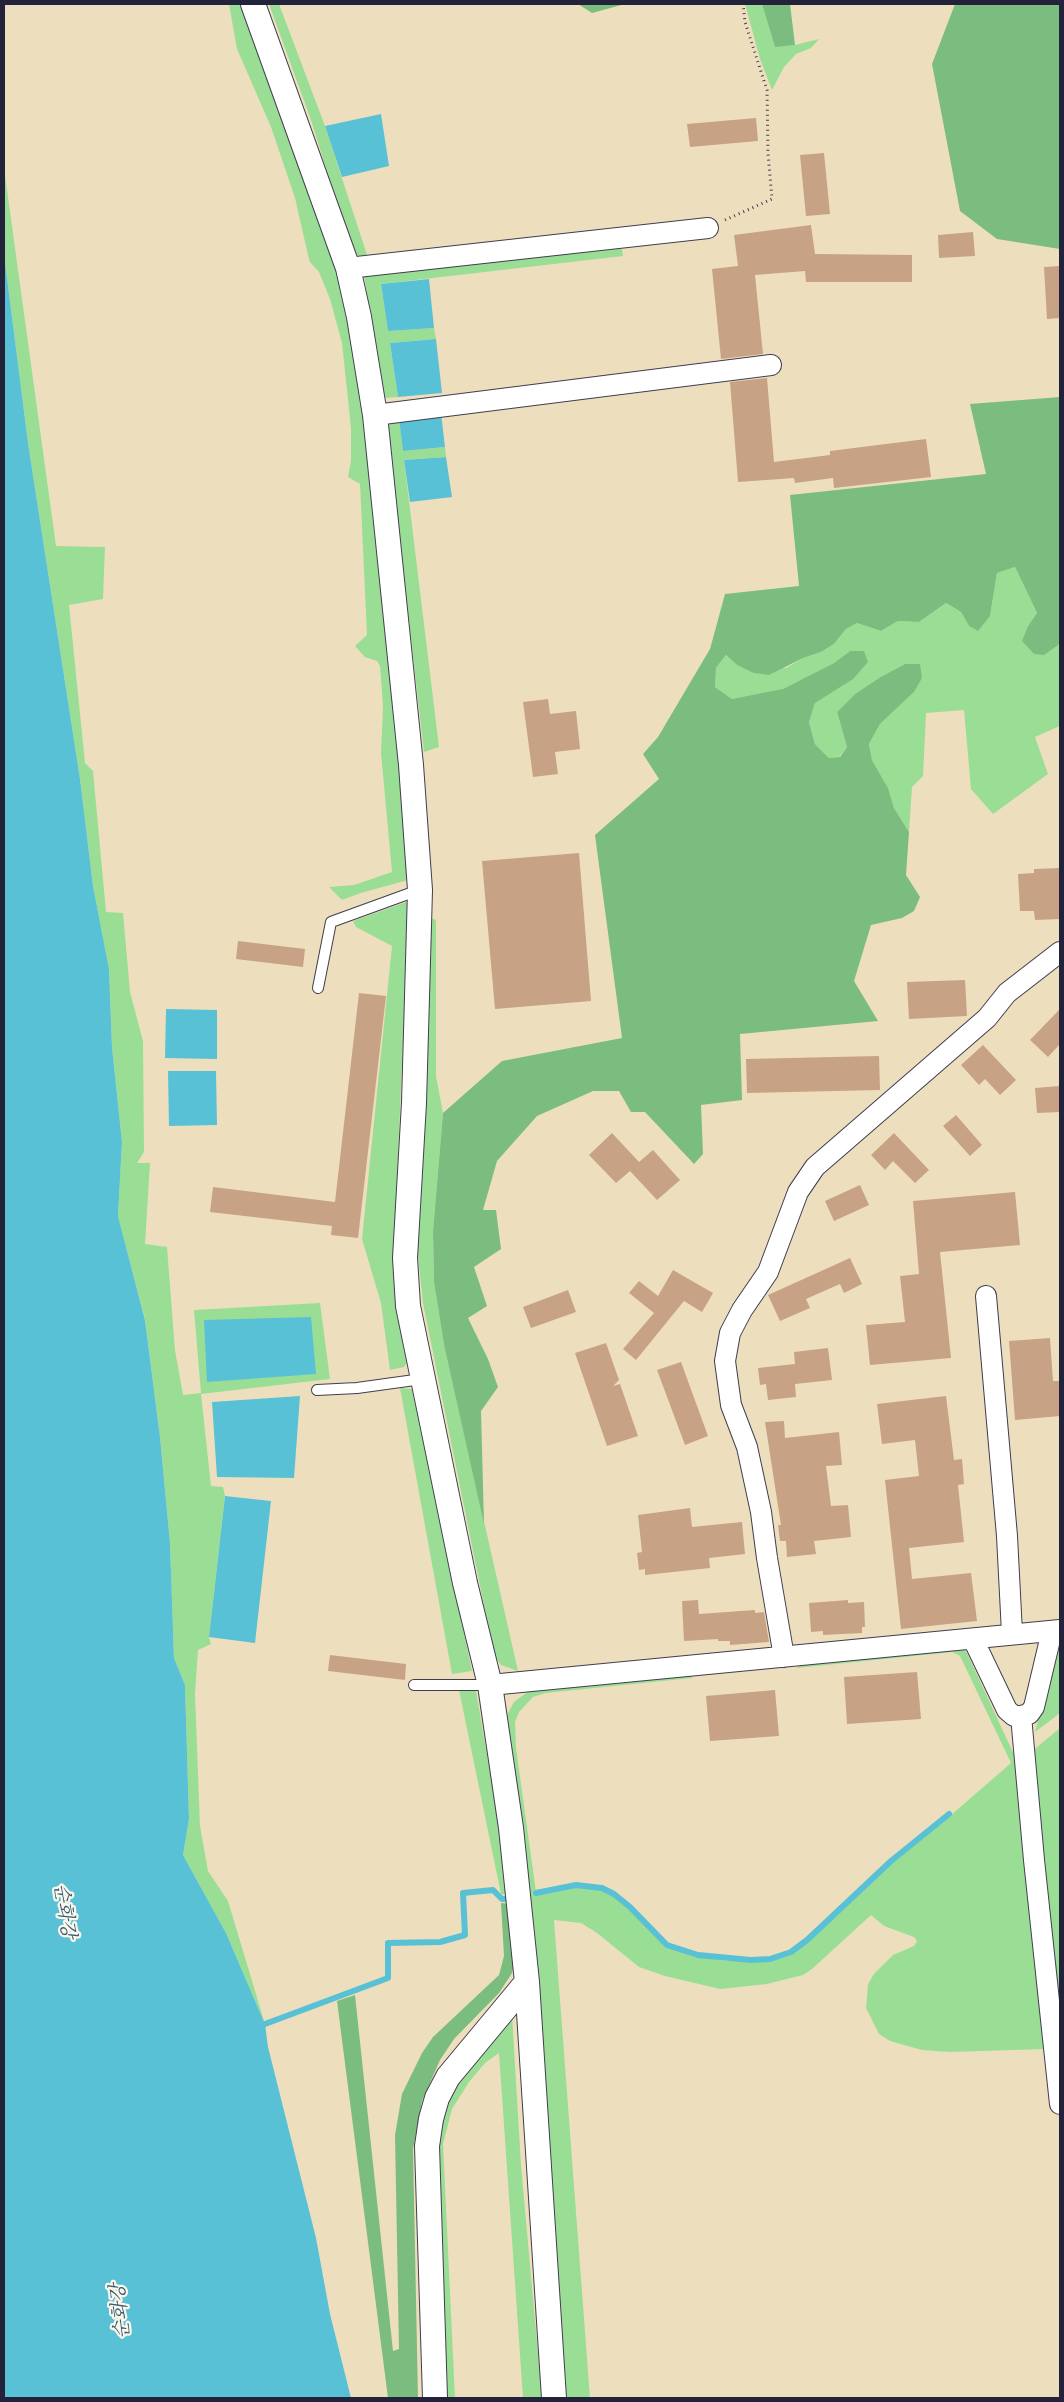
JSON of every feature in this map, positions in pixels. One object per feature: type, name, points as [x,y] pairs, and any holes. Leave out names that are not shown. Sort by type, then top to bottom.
[{"type":"street","points":[[254,4],[348,268],[359,316],[375,415],[411,765],[420,890],[414,1103],[405,1258],[408,1306],[465,1583],[490,1685],[518,1883],[527,1982],[554,2398]]},
{"type":"street","points":[[348,268],[708,228]]},
{"type":"street","points":[[375,415],[771,366]]},
{"type":"street","points":[[784,1657],[766,1558],[761,1512],[747,1447],[731,1405],[726,1361],[730,1333],[742,1310],[768,1272],[798,1192],[815,1167],[987,1018],[1008,993],[1060,952]]},
{"type":"street","points":[[986,1296],[1007,1536],[1012,1633]]},
{"type":"street","points":[[490,1685],[1056,1630],[1034,1707],[1029,1714],[1014,1716],[1007,1710],[973,1639]]},
{"type":"street","points":[[1021,1716],[1060,2104]]},
{"type":"street","points":[[435,2398],[427,2146],[431,2118],[437,2098],[448,2077],[527,1982]]},
{"type":"lane","points":[[318,988],[331,922],[420,890]]},
{"type":"lane","points":[[318,1390],[357,1388],[422,1379]]},
{"type":"lane","points":[[414,1685],[490,1685]]},
{"type":"path","points":[[708,228],[772,199],[768,153],[767,90],[745,22],[743,4]]},
{"type":"green space","points":[[229,4],[243,4],[318,205],[354,333],[398,726],[408,880],[342,900],[329,887],[354,885],[392,872],[381,753],[383,706],[380,666],[377,661],[365,657],[355,646],[367,635],[360,484],[348,477],[351,461],[351,428],[342,343],[330,299],[319,272],[310,262],[295,198],[271,127],[237,49]]},
{"type":"green space","points":[[269,4],[279,4],[325,126],[367,255],[359,256],[351,249],[311,120]]},
{"type":"green space","points":[[578,4],[625,4],[592,13]]},
{"type":"green space","points":[[745,4],[762,4],[775,46],[795,45],[819,39],[811,48],[796,54],[784,67],[772,90],[760,59]]},
{"type":"green space","points":[[762,4],[790,4],[795,45],[775,47]]},
{"type":"green space","points":[[955,4],[1060,4],[1060,249],[997,239],[960,211],[932,64]]},
{"type":"green space","points":[[4,168],[56,546],[105,547],[103,599],[69,605],[85,763],[93,771],[106,912],[123,913],[130,992],[143,1041],[144,1152],[137,1163],[150,1163],[145,1244],[167,1247],[175,1350],[183,1395],[201,1393],[194,1310],[320,1303],[330,1379],[201,1394],[211,1486],[223,1487],[225,1496],[209,1637],[211,1644],[198,1650],[195,1694],[200,1826],[208,1871],[228,1901],[265,2024],[226,1933],[183,1855],[189,1819],[185,1685],[174,1658],[170,1543],[160,1437],[145,1319],[118,1216],[122,1142],[112,1047],[109,969],[93,886],[80,779],[28,443],[4,254]]},
{"type":"green space","points":[[621,244],[623,256],[381,284],[388,331],[434,328],[436,339],[390,343],[398,397],[384,398],[364,276]]},
{"type":"green space","points":[[1060,397],[1060,642],[1058,645],[1044,655],[1034,654],[1022,641],[1028,626],[1037,613],[1015,567],[997,573],[990,616],[978,631],[969,626],[961,612],[946,603],[919,622],[898,621],[881,631],[857,623],[846,629],[834,644],[821,652],[803,658],[769,675],[754,673],[737,665],[726,655],[716,668],[715,687],[732,699],[783,689],[834,663],[850,651],[864,651],[868,662],[853,679],[815,703],[809,722],[815,744],[829,758],[840,757],[847,747],[837,712],[855,694],[881,677],[905,664],[920,664],[922,678],[914,692],[880,724],[869,744],[872,760],[888,788],[894,808],[909,832],[906,875],[920,897],[914,911],[902,918],[871,925],[854,981],[878,1021],[740,1034],[742,1100],[701,1105],[703,1154],[694,1164],[645,1112],[631,1112],[619,1091],[593,1091],[537,1116],[497,1161],[483,1210],[496,1210],[501,1249],[474,1267],[487,1306],[468,1318],[488,1359],[498,1387],[481,1411],[484,1524],[444,1345],[434,1282],[433,1231],[443,1113],[502,1061],[622,1038],[595,835],[659,779],[643,754],[658,737],[710,649],[725,594],[799,586],[790,495],[986,474],[970,404]]},
{"type":"green space","points":[[399,419],[403,451],[445,447],[446,457],[404,460],[439,747],[424,752],[387,430],[392,420]]},
{"type":"green space","points":[[1015,567],[1037,613],[1028,626],[1058,645],[1060,642],[1060,726],[1035,737],[1048,774],[993,814],[971,789],[964,710],[926,713],[923,776],[912,787],[909,832],[894,808],[888,788],[872,760],[869,744],[880,724],[914,692],[905,664],[855,694],[837,712],[847,747],[839,757],[829,758],[815,744],[809,722],[815,703],[850,651],[834,663],[801,680],[783,689],[765,694],[732,699],[715,687],[716,668],[726,655],[737,665],[786,668],[834,644],[846,629],[857,623],[881,631],[898,621],[919,622],[946,603],[961,612],[969,626],[990,616],[997,573]]},
{"type":"green space","points":[[409,901],[394,1248],[396,1296],[407,1363],[404,1367],[390,1370],[381,1303],[362,1239],[392,946],[356,927],[353,921]]},
{"type":"green space","points":[[431,918],[436,920],[436,1076],[443,1113],[433,1231],[434,1282],[444,1345],[518,1671],[501,1665],[494,1655],[423,1303],[417,1246]]},
{"type":"green space","points":[[400,1388],[412,1389],[472,1671],[452,1674]]},
{"type":"green space","points":[[1060,1646],[1060,1713],[1035,1732],[1050,1673]]},
{"type":"green space","points":[[959,1647],[966,1651],[1016,1759],[1045,2049],[950,2052],[922,2050],[890,2041],[879,2034],[866,2008],[868,1984],[874,1974],[893,1955],[914,1946],[917,1941],[914,1937],[884,1926],[871,1915],[803,1975],[767,1984],[720,1989],[665,1976],[639,1967],[597,1933],[581,1923],[554,1920],[590,2398],[563,2398],[504,1729],[508,1713],[514,1702],[534,1687],[691,1671],[692,1678],[546,1693],[533,1697],[519,1712],[515,1722],[516,1748],[536,1892],[534,1894],[552,1893],[576,1886],[601,1890],[612,1895],[629,1909],[667,1946],[698,1957],[726,1961],[770,1961],[792,1953],[808,1941],[892,1862],[950,1816],[1011,1763],[960,1656],[952,1652],[797,1668],[803,1660]]},
{"type":"green space","points":[[459,1690],[476,1691],[511,1894],[501,1894]]},
{"type":"green space","points":[[1060,1728],[1060,2048],[1031,1752]]},
{"type":"green space","points":[[501,1903],[512,1904],[517,1952],[512,1973],[499,1993],[454,2039],[440,2060],[422,2101],[413,2149],[418,2398],[388,2398],[337,2001],[355,1995],[393,2351],[399,2349],[395,2135],[402,2094],[422,2053],[433,2037],[499,1975],[504,1956]]},
{"type":"green space","points":[[512,2014],[521,2165],[542,2398],[523,2398],[499,2053],[485,2063],[469,2082],[452,2109],[443,2144],[455,2398],[442,2398],[433,2157],[449,2088]]},
{"type":"water","points":[[381,114],[389,166],[342,177],[325,126]]},
{"type":"water","name":"순화강","points":[[4,254],[28,443],[80,779],[93,886],[109,969],[112,1047],[122,1142],[118,1216],[145,1320],[160,1437],[170,1543],[174,1658],[185,1685],[189,1819],[183,1855],[226,1933],[265,2024],[268,2047],[316,2238],[330,2314],[351,2398],[4,2398]]},
{"type":"water","points":[[429,279],[434,328],[388,331],[381,284]]},
{"type":"water","points":[[436,339],[442,393],[398,397],[390,343]]},
{"type":"water","points":[[441,413],[445,447],[403,451],[399,419]]},
{"type":"water","points":[[446,457],[452,497],[410,502],[404,460]]},
{"type":"water","points":[[166,1009],[217,1010],[217,1059],[165,1058]]},
{"type":"water","points":[[168,1071],[216,1071],[217,1125],[169,1126]]},
{"type":"water","points":[[311,1317],[316,1374],[207,1382],[204,1320]]},
{"type":"water","points":[[300,1396],[294,1478],[217,1477],[212,1402]]},
{"type":"water","points":[[225,1496],[271,1501],[255,1643],[209,1637]]},
{"type":"building","points":[[756,118],[758,141],[690,147],[687,124]]},
{"type":"building","points":[[824,153],[830,214],[806,216],[800,155]]},
{"type":"building","points":[[811,225],[815,254],[912,255],[912,282],[806,282],[805,271],[755,275],[763,354],[721,359],[712,269],[738,266],[734,235]]},
{"type":"building","points":[[973,232],[975,256],[939,258],[938,235]]},
{"type":"building","points":[[1060,266],[1060,318],[1047,319],[1044,267]]},
{"type":"building","points":[[767,378],[774,462],[830,455],[830,451],[926,439],[931,477],[834,488],[833,478],[795,483],[794,478],[738,482],[730,382]]},
{"type":"building","points":[[548,699],[550,714],[576,711],[580,749],[555,752],[558,774],[533,777],[523,702]]},
{"type":"building","points":[[579,853],[591,1001],[495,1009],[482,861]]},
{"type":"building","points":[[1060,868],[1060,919],[1035,920],[1034,911],[1020,911],[1018,874],[1034,873],[1034,869]]},
{"type":"building","points":[[238,941],[305,949],[303,967],[236,959]]},
{"type":"building","points":[[965,980],[967,1016],[909,1019],[907,982]]},
{"type":"building","points":[[359,993],[386,996],[358,1238],[331,1235],[332,1226],[210,1212],[213,1187],[335,1202]]},
{"type":"building","points":[[1060,1009],[1060,1044],[1048,1057],[1030,1040]]},
{"type":"building","points":[[983,1045],[1016,1080],[1000,1095],[985,1079],[979,1085],[961,1065]]},
{"type":"building","points":[[879,1056],[880,1090],[747,1093],[746,1059]]},
{"type":"building","points":[[1060,1086],[1060,1112],[1037,1113],[1035,1088]]},
{"type":"building","points":[[956,1115],[982,1145],[970,1156],[943,1126]]},
{"type":"building","points":[[612,1133],[639,1162],[653,1150],[680,1180],[657,1200],[630,1171],[616,1183],[589,1155]]},
{"type":"building","points":[[894,1133],[929,1170],[915,1183],[893,1161],[885,1170],[871,1155]]},
{"type":"building","points":[[860,1185],[869,1205],[834,1221],[825,1201]]},
{"type":"building","points":[[1015,1192],[1020,1245],[940,1252],[951,1358],[870,1365],[866,1325],[905,1322],[900,1276],[919,1274],[913,1201]]},
{"type":"building","points":[[850,1258],[862,1284],[844,1293],[840,1284],[806,1299],[810,1308],[780,1321],[768,1295]]},
{"type":"building","points":[[673,1270],[713,1293],[702,1312],[684,1301],[636,1360],[623,1349],[654,1313],[629,1293],[639,1281],[658,1296]]},
{"type":"building","points":[[568,1290],[576,1312],[531,1328],[523,1307]]},
{"type":"building","points":[[1050,1338],[1053,1381],[1060,1381],[1060,1416],[1015,1420],[1009,1341]]},
{"type":"building","points":[[606,1343],[619,1380],[613,1386],[620,1384],[638,1436],[607,1446],[575,1353]]},
{"type":"building","points":[[828,1348],[832,1380],[795,1384],[796,1397],[768,1400],[766,1384],[760,1385],[758,1368],[795,1364],[794,1352]]},
{"type":"building","points":[[681,1362],[708,1436],[685,1445],[657,1370]]},
{"type":"building","points":[[946,1396],[954,1460],[962,1459],[964,1484],[958,1485],[964,1542],[909,1548],[912,1579],[971,1573],[977,1621],[901,1629],[885,1480],[919,1476],[915,1440],[882,1444],[877,1404]]},
{"type":"building","points":[[784,1421],[785,1438],[839,1432],[842,1465],[826,1466],[831,1506],[848,1505],[851,1537],[814,1541],[816,1554],[787,1557],[786,1541],[780,1541],[778,1525],[781,1525],[765,1422]]},
{"type":"building","points":[[690,1508],[692,1527],[742,1522],[745,1554],[709,1558],[710,1568],[645,1575],[645,1569],[639,1570],[637,1553],[642,1552],[638,1515]]},
{"type":"building","points":[[698,1600],[699,1614],[755,1610],[755,1613],[764,1612],[769,1642],[730,1645],[730,1641],[718,1641],[718,1639],[684,1641],[682,1601]]},
{"type":"building","points":[[848,1600],[848,1603],[864,1602],[865,1627],[862,1627],[862,1633],[823,1635],[823,1631],[811,1632],[809,1603]]},
{"type":"building","points":[[330,1655],[406,1664],[405,1680],[328,1671]]},
{"type":"building","points":[[917,1672],[921,1719],[847,1724],[844,1677]]},
{"type":"building","points":[[775,1690],[779,1736],[710,1741],[706,1696]]},
{"type":"waterway","points":[[536,1893],[576,1885],[602,1888],[614,1894],[630,1907],[667,1945],[698,1955],[751,1960],[770,1959],[791,1952],[807,1940],[891,1861],[949,1814]]},
{"type":"waterway","points":[[265,2024],[388,1978],[388,1943],[440,1942],[465,1935],[463,1893],[493,1890],[502,1899],[511,1899]]}]
